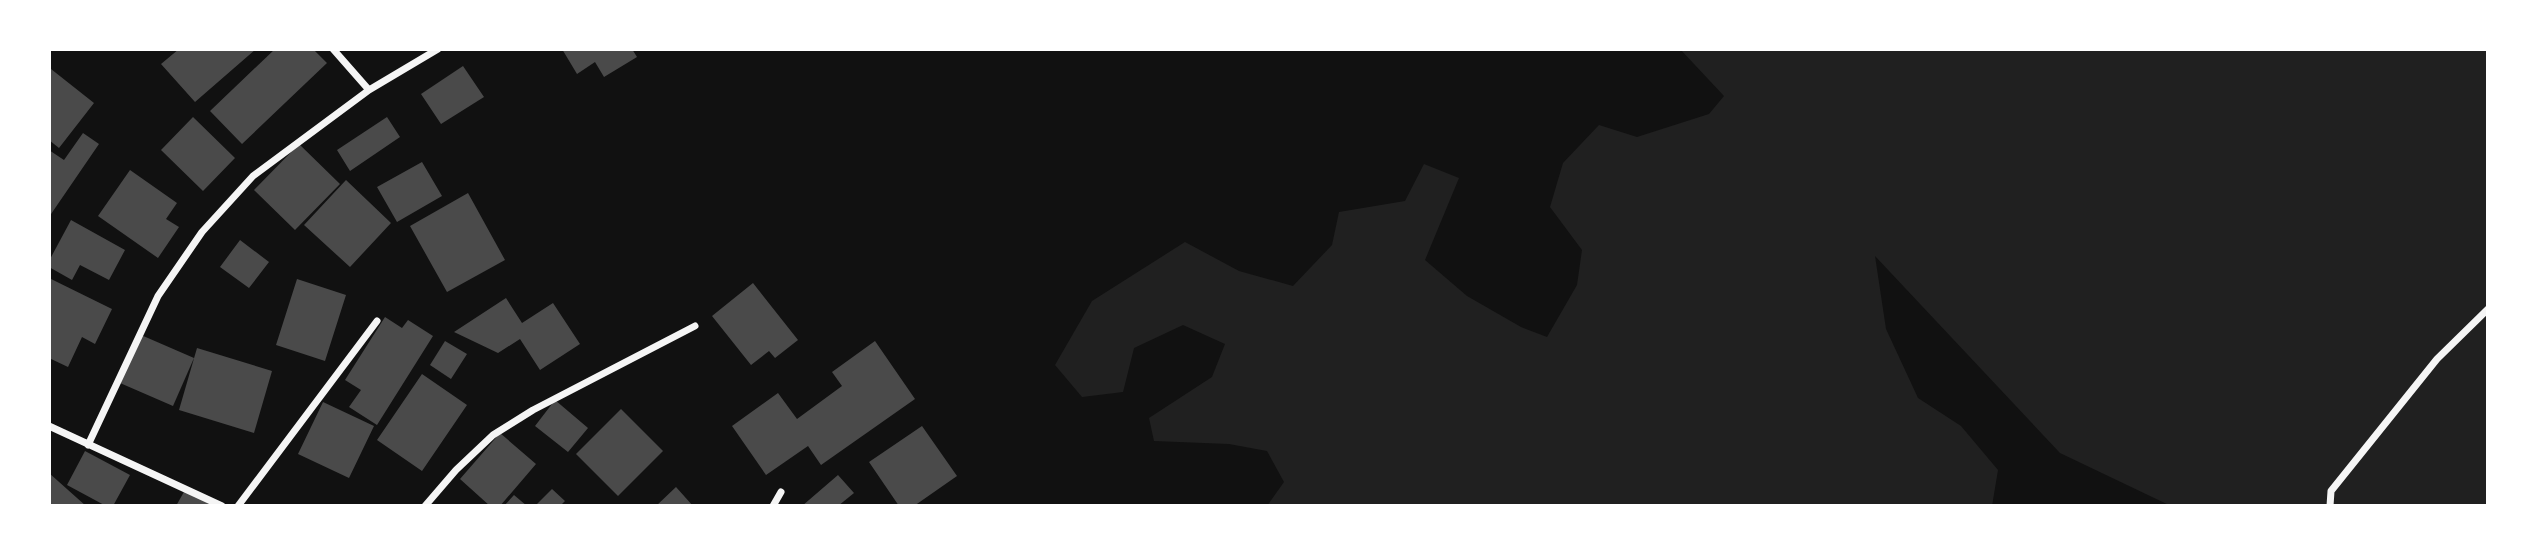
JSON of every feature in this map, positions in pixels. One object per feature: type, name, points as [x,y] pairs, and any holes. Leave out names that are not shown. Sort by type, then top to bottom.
[{"type":"street","points":[[333,49],[369,90]]},
{"type":"street","points":[[89,445],[158,296],[202,232],[253,176],[369,90],[438,49]]},
{"type":"street","points":[[2330,506],[2331,491],[2437,359],[2488,309]]},
{"type":"street","points":[[238,506],[377,321]]},
{"type":"street","points":[[425,506],[456,470],[493,435],[533,410],[695,326]]},
{"type":"street","points":[[49,426],[222,506]]},
{"type":"street","points":[[773,506],[781,492]]},
{"type":"shaded area","points":[[1680,49],[2488,49],[2488,506],[2171,506],[2060,453],[1875,256],[1886,329],[1918,398],[1961,426],[1998,470],[1992,506],[1267,506],[1284,482],[1267,451],[1229,444],[1154,441],[1149,418],[1212,377],[1225,344],[1183,325],[1134,348],[1123,392],[1082,397],[1055,365],[1092,301],[1185,242],[1239,271],[1293,286],[1332,245],[1339,212],[1405,201],[1424,164],[1459,178],[1425,260],[1467,296],[1521,327],[1547,337],[1577,285],[1582,250],[1550,207],[1563,163],[1599,125],[1637,137],[1709,114],[1724,96]]},
{"type":"building","points":[[179,49],[256,49],[195,102],[161,64]]},
{"type":"building","points":[[275,49],[313,49],[327,63],[242,144],[210,111]]},
{"type":"building","points":[[562,49],[632,49],[637,57],[604,77],[595,62],[577,74]]},
{"type":"building","points":[[463,66],[484,97],[441,124],[421,94]]},
{"type":"building","points":[[51,69],[94,103],[59,148],[49,140]]},
{"type":"building","points":[[193,117],[235,158],[203,191],[161,150]]},
{"type":"building","points":[[387,117],[400,137],[350,171],[337,150]]},
{"type":"building","points":[[83,133],[99,144],[49,217],[49,150],[64,160]]},
{"type":"building","points":[[299,144],[340,184],[295,230],[254,190]]},
{"type":"building","points":[[422,162],[442,196],[397,222],[377,187]]},
{"type":"building","points":[[130,170],[177,203],[166,219],[179,227],[158,258],[98,216]]},
{"type":"building","points":[[346,180],[391,223],[350,267],[304,225]]},
{"type":"building","points":[[468,193],[505,260],[447,292],[410,226]]},
{"type":"building","points":[[71,220],[125,250],[109,280],[80,265],[72,280],[49,267],[49,261]]},
{"type":"building","points":[[240,240],[269,262],[249,288],[220,267]]},
{"type":"building","points":[[49,278],[112,309],[95,344],[82,337],[68,367],[49,358]]},
{"type":"building","points":[[297,279],[346,295],[325,361],[276,345]]},
{"type":"building","points":[[753,283],[798,340],[775,358],[769,351],[751,365],[712,316]]},
{"type":"building","points":[[506,298],[522,323],[553,303],[580,344],[540,370],[520,339],[498,353],[454,332]]},
{"type":"building","points":[[385,317],[402,328],[408,320],[433,336],[377,425],[349,407],[361,390],[345,380]]},
{"type":"building","points":[[141,335],[194,358],[173,406],[120,383]]},
{"type":"building","points":[[445,341],[467,354],[451,379],[430,365]]},
{"type":"building","points":[[875,341],[915,399],[821,465],[808,446],[766,475],[732,426],[778,393],[797,419],[842,386],[832,372]]},
{"type":"building","points":[[197,348],[272,371],[254,433],[179,410]]},
{"type":"building","points":[[422,374],[467,405],[422,471],[377,440]]},
{"type":"building","points":[[555,400],[588,428],[568,452],[535,426]]},
{"type":"building","points":[[323,402],[374,426],[349,478],[298,454]]},
{"type":"building","points":[[621,409],[663,451],[618,496],[576,454]]},
{"type":"building","points":[[922,426],[957,476],[914,506],[899,506],[869,462]]},
{"type":"building","points":[[500,433],[536,464],[500,506],[490,506],[460,479]]},
{"type":"building","points":[[85,451],[130,475],[113,506],[106,506],[67,485]]},
{"type":"building","points":[[49,473],[86,506],[49,506]]},
{"type":"building","points":[[838,475],[854,493],[838,506],[802,506]]},
{"type":"building","points":[[676,487],[693,506],[656,506]]},
{"type":"building","points":[[552,489],[565,501],[560,506],[535,506]]},
{"type":"building","points":[[185,490],[216,506],[176,506]]},
{"type":"building","points":[[514,495],[527,506],[504,506]]}]
